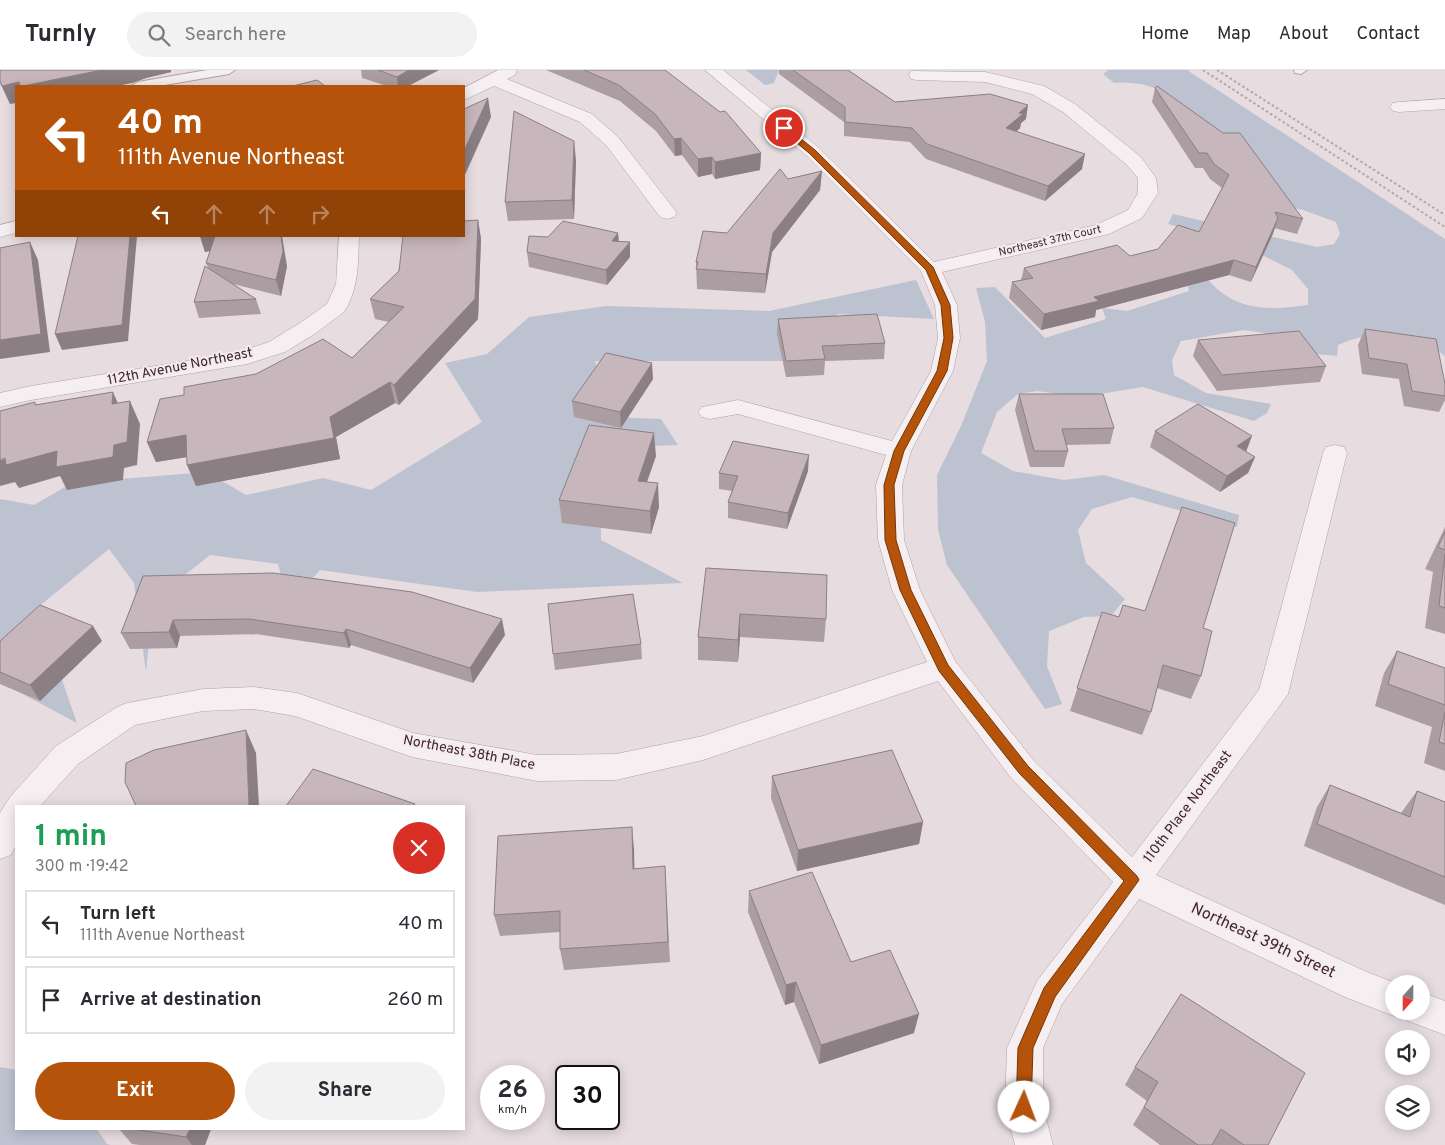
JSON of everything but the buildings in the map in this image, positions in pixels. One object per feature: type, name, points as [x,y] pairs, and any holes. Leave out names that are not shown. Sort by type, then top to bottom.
[{"type":"street","points":[[465,94],[512,70]]},
{"type":"street","points":[[713,70],[812,151],[930,269],[946,305],[949,338],[942,371],[899,451],[889,485],[890,540],[906,590],[944,668],[1024,770],[1133,880]]},
{"type":"street","name":"Northeast 37th Court","points":[[917,75],[985,77],[1038,90],[1069,108],[1134,161],[1147,178],[1148,192],[1135,214],[1102,230],[930,269]]},
{"type":"street","points":[[493,79],[586,118],[612,141],[667,213]]},
{"type":"street","points":[[1399,107],[1445,104]]},
{"type":"street","points":[[0,231],[15,227]]},
{"type":"street","name":"112th Avenue Northeast","points":[[0,400],[31,393],[239,359],[277,347],[308,328],[336,307],[346,284],[349,237]]},
{"type":"street","points":[[710,412],[738,407],[899,451]]},
{"type":"street","name":"110th Place Northeast","points":[[1034,1145],[1024,1107],[1026,1048],[1049,992],[1273,694],[1335,453]]},
{"type":"street","name":"Northeast 38th Place","points":[[22,805],[67,755],[127,715],[203,700],[254,698],[297,705],[412,744],[538,768],[616,767],[703,748],[944,668]]},
{"type":"street","points":[[0,845],[15,815]]},
{"type":"street","name":"Northeast 39th Street","points":[[1133,880],[1357,985],[1385,996]]},
{"type":"street","points":[[1430,1012],[1445,1018]]},
{"type":"lane","points":[[142,85],[181,74],[218,73],[228,70]]},
{"type":"path","points":[[1203,70],[1445,227]]},
{"type":"path","points":[[1217,70],[1445,215]]},
{"type":"shaded area","points":[[746,70],[779,70],[774,83],[765,85]]},
{"type":"shaded area","points":[[1109,70],[1187,70],[1445,239],[1445,356],[1420,341],[1393,335],[1365,336],[1351,340],[1338,345],[1337,356],[1316,354],[1277,335],[1244,330],[1181,341],[1172,360],[1174,375],[1206,393],[1271,404],[1267,413],[1254,421],[1143,387],[1081,397],[1037,391],[1018,394],[997,412],[981,453],[1013,471],[1064,480],[1104,475],[1239,515],[1237,527],[1132,497],[1092,509],[1078,530],[1086,563],[1125,599],[1111,616],[1084,617],[1049,631],[1047,666],[1062,704],[1045,709],[947,565],[938,530],[937,475],[961,426],[987,361],[985,322],[976,288],[995,287],[1045,338],[1106,319],[1102,308],[1127,311],[1189,291],[1186,278],[1202,273],[1221,292],[1241,303],[1263,308],[1308,305],[1308,289],[1292,270],[1236,242],[1168,224],[1173,214],[1317,247],[1334,244],[1340,234],[1336,222],[1303,210],[1268,203],[1189,118],[1187,107],[1169,95],[1145,85],[1114,83],[1103,74]]},
{"type":"shaded area","points":[[916,280],[934,319],[838,314],[782,361],[595,361],[611,417],[661,419],[678,445],[600,448],[601,540],[683,583],[477,592],[320,570],[289,604],[278,564],[210,555],[153,600],[146,672],[134,583],[109,549],[37,608],[77,723],[0,682],[0,499],[34,505],[72,483],[207,472],[246,495],[323,478],[371,490],[482,422],[445,363],[487,354],[529,317],[606,306],[769,311]]},
{"type":"shaded area","points":[[0,1067],[15,1070],[15,1130],[98,1130],[107,1144],[111,1145],[0,1145]]},
{"type":"route","points":[[784,128],[812,151],[930,269],[946,305],[949,338],[942,371],[899,451],[889,485],[890,540],[906,590],[944,668],[1024,770],[1133,880],[1049,992],[1026,1048],[1024,1107]]}]
